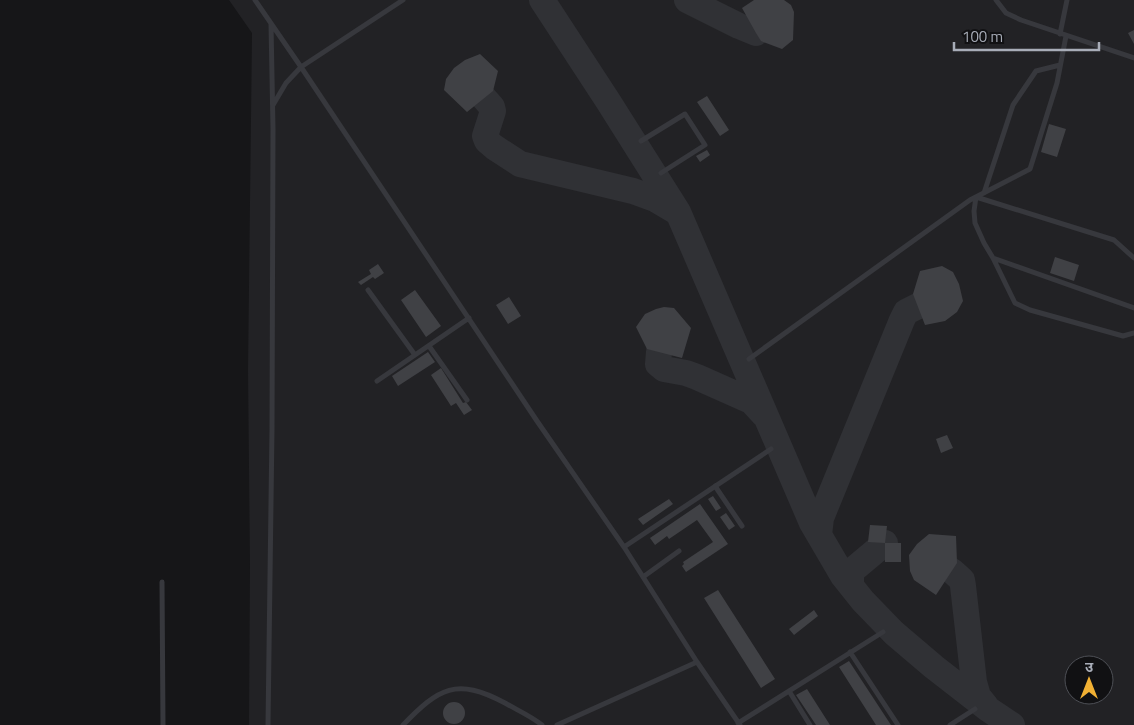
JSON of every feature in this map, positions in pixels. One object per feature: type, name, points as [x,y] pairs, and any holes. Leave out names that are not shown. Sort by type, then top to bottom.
[{"type":"lane","points":[[255,0],[537,421],[624,547],[739,724],[883,632]]},
{"type":"lane","points":[[273,105],[286,83],[301,67],[403,0]]},
{"type":"lane","points":[[996,0],[1006,13],[1021,20],[1134,58]]},
{"type":"lane","points":[[1060,34],[1067,0]]},
{"type":"lane","points":[[268,725],[272,428],[273,105],[270,23]]},
{"type":"lane","points":[[749,359],[970,200],[1030,169],[1057,83],[1066,36]]},
{"type":"lane","points":[[984,193],[1013,105],[1036,71],[1060,65]]},
{"type":"lane","points":[[641,141],[685,114],[705,145],[661,172]]},
{"type":"lane","points":[[976,197],[975,223],[1015,302],[1030,310],[1123,336],[1134,333]]},
{"type":"lane","points":[[976,197],[1114,240],[1134,258]]},
{"type":"lane","points":[[993,258],[1134,308]]},
{"type":"lane","points":[[368,290],[415,355]]},
{"type":"lane","points":[[377,381],[469,318]]},
{"type":"lane","points":[[429,346],[467,400]]},
{"type":"lane","points":[[624,547],[771,449]]},
{"type":"lane","points":[[715,486],[742,526]]},
{"type":"lane","points":[[643,576],[679,552]]},
{"type":"lane","points":[[162,582],[163,725]]},
{"type":"lane","points":[[850,652],[898,725]]},
{"type":"lane","points":[[557,725],[697,662]]},
{"type":"lane","points":[[403,725],[421,706],[439,694],[458,688],[475,690],[500,701],[542,725]]},
{"type":"lane","points":[[789,691],[810,725]]},
{"type":"lane","points":[[950,725],[975,709]]},
{"type":"shaded area","points":[[229,0],[1134,0],[1134,725],[249,725],[248,370],[252,33]]},
{"type":"building","points":[[754,0],[784,0],[791,5],[794,12],[793,40],[782,49],[761,41],[756,33],[742,8]]},
{"type":"building","points":[[1134,30],[1134,44],[1128,33]]},
{"type":"building","points":[[480,54],[498,71],[493,91],[467,112],[444,90],[446,79],[454,68],[465,60]]},
{"type":"building","points":[[707,96],[729,130],[720,136],[697,102]]},
{"type":"building","points":[[1049,124],[1066,129],[1057,157],[1041,152]]},
{"type":"building","points":[[707,150],[710,155],[700,162],[696,156]]},
{"type":"building","points":[[1055,257],[1079,265],[1074,281],[1050,273]]},
{"type":"building","points":[[378,264],[384,273],[375,279],[373,277],[361,285],[358,282],[371,274],[369,270]]},
{"type":"building","points":[[942,266],[953,272],[959,284],[963,301],[957,312],[945,321],[925,325],[913,294],[920,271]]},
{"type":"building","points":[[415,290],[441,326],[426,337],[401,300]]},
{"type":"building","points":[[509,297],[521,316],[508,324],[496,305]]},
{"type":"building","points":[[664,307],[674,308],[691,328],[682,358],[647,349],[636,327],[645,314]]},
{"type":"building","points":[[428,352],[435,362],[398,386],[392,376]]},
{"type":"building","points":[[441,368],[463,403],[466,402],[472,410],[464,415],[456,403],[451,406],[431,375]]},
{"type":"building","points":[[947,435],[953,448],[941,453],[936,439]]},
{"type":"building","points":[[713,496],[721,508],[716,511],[708,499]]},
{"type":"building","points":[[669,499],[673,504],[643,525],[638,519]]},
{"type":"building","points":[[700,504],[728,544],[686,572],[682,566],[683,562],[713,542],[697,520],[669,539],[667,536],[655,545],[650,538]]},
{"type":"building","points":[[726,513],[735,526],[729,530],[720,517]]},
{"type":"building","points":[[870,525],[887,526],[885,543],[868,542]]},
{"type":"building","points":[[929,534],[956,536],[957,563],[936,595],[914,580],[910,571],[909,555],[917,544]]},
{"type":"building","points":[[885,543],[901,543],[901,562],[885,562]]},
{"type":"building","points":[[718,590],[775,679],[761,688],[704,598]]},
{"type":"building","points":[[814,610],[818,616],[794,635],[789,629]]},
{"type":"building","points":[[849,661],[891,725],[876,725],[839,667]]},
{"type":"building","points":[[807,689],[830,725],[816,725],[796,695]]},
{"type":"building","points":[[454,702],[464,709],[465,713],[458,723],[454,724],[444,717],[443,713],[450,703]]},
{"type":"taxiway","points":[[542,0],[678,212],[812,523],[843,576],[863,601],[894,633],[934,667],[1012,725]]},
{"type":"taxiway","points":[[687,0],[756,33]]},
{"type":"taxiway","points":[[484,98],[493,111],[485,136],[487,141],[520,164],[633,191],[655,199],[677,212]]},
{"type":"taxiway","points":[[819,535],[821,518],[902,320],[906,312],[918,306]]},
{"type":"taxiway","points":[[659,352],[658,364],[664,369],[697,377],[751,401],[764,415]]},
{"type":"taxiway","points":[[851,585],[851,574],[854,569],[885,543]]},
{"type":"taxiway","points":[[952,571],[962,580],[974,682],[978,696],[986,706]]}]
